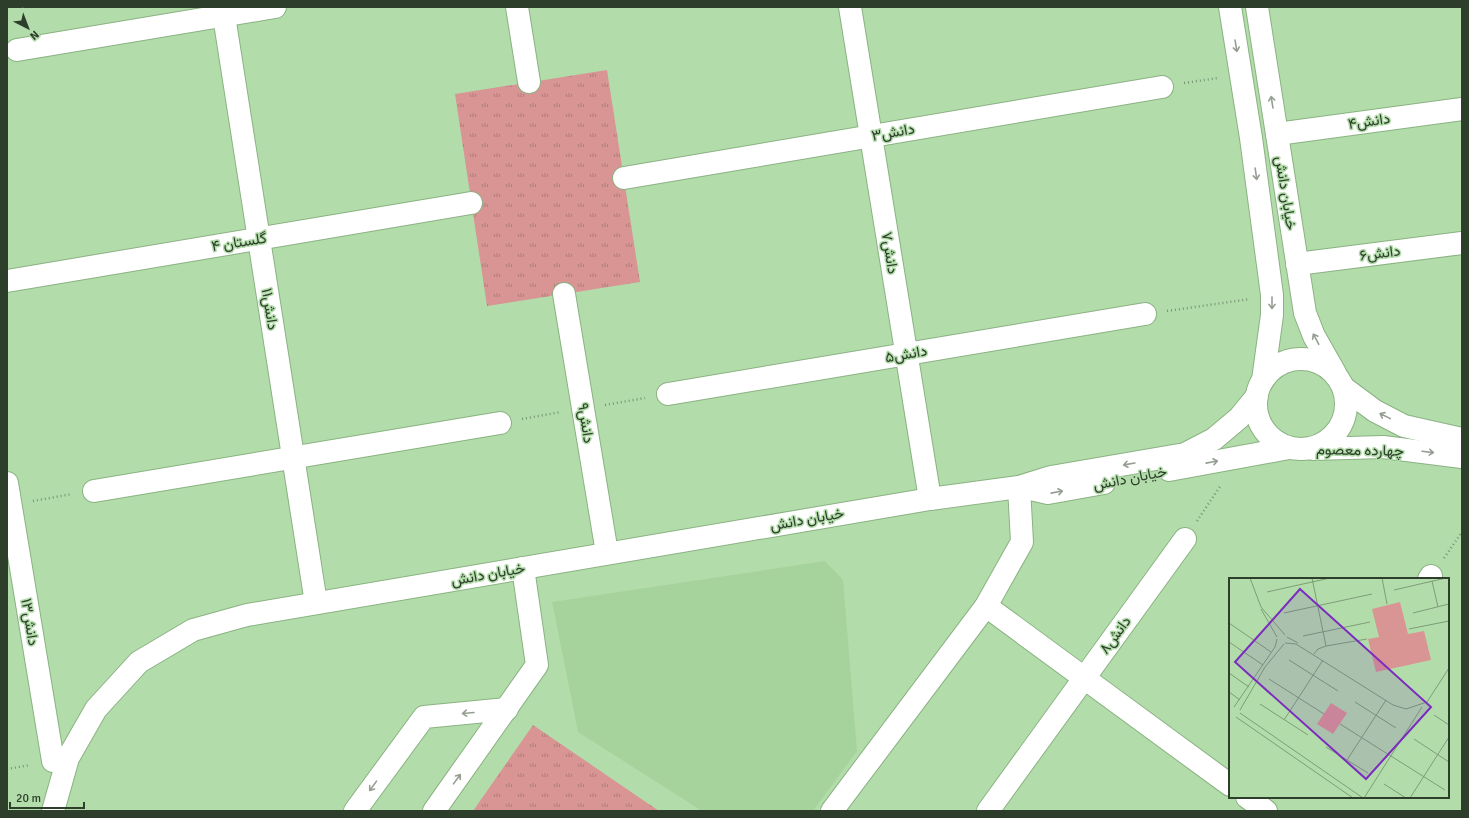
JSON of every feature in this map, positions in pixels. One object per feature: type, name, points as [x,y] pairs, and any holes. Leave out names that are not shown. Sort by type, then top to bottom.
[{"type":"street","points":[[17,50],[275,7]]},
{"type":"street","points":[[517,7],[529,82]]},
{"type":"street","name":"دانش۷","points":[[850,7],[930,498]]},
{"type":"street","name":"خیابان دانش","points":[[53,811],[68,758],[96,709],[139,662],[193,630],[247,614],[930,498],[1019,487],[1051,477],[1185,454],[1214,440],[1239,418],[1260,388],[1272,315],[1272,295],[1253,153],[1230,7]]},
{"type":"street","name":"خیابان دانش","points":[[1257,7],[1305,313],[1314,336],[1339,380]]},
{"type":"street","name":"دانش۱۱","points":[[224,16],[316,603]]},
{"type":"street","name":"دانش۳","points":[[624,178],[1162,87]]},
{"type":"street","name":"دانش۴","points":[[1277,134],[1462,109]]},
{"type":"street","name":"گلستان ۴","points":[[7,280],[471,203]]},
{"type":"street","name":"دانش۶","points":[[1297,264],[1462,243]]},
{"type":"street","name":"دانش۹","points":[[564,294],[607,553]]},
{"type":"street","name":"دانش۵","points":[[668,394],[1145,314]]},
{"type":"street","points":[[1339,380],[1346,404],[1343,420],[1334,434],[1321,444],[1297,448],[1274,440],[1262,428],[1256,412],[1260,388],[1274,368],[1289,360],[1306,359],[1322,363],[1375,411],[1404,426],[1462,440]]},
{"type":"street","points":[[94,491],[500,423]]},
{"type":"street","name":"چهارده معصوم","points":[[1297,448],[1383,447],[1462,457]]},
{"type":"street","name":"خیابان دانش","points":[[1019,487],[1048,493],[1239,457],[1297,448]]},
{"type":"street","name":"دانش۱۳","points":[[7,483],[53,761]]},
{"type":"street","points":[[832,811],[986,606],[1022,542],[1019,487]]},
{"type":"street","name":"دانش۸","points":[[988,811],[1185,539]]},
{"type":"street","points":[[434,811],[537,665],[522,568]]},
{"type":"street","points":[[986,606],[1229,784]]},
{"type":"street","points":[[355,811],[424,717],[507,709]]},
{"type":"path","points":[[1162,87],[1241,74]]},
{"type":"path","points":[[1145,314],[1272,295]]},
{"type":"path","points":[[500,423],[668,394]]},
{"type":"path","points":[[1185,539],[1239,457]]},
{"type":"path","points":[[10,505],[94,491]]},
{"type":"path","points":[[1430,578],[1462,532]]},
{"type":"shaded area","points":[[825,561],[843,580],[857,751],[813,811],[702,811],[578,732],[552,602]]},
{"type":"green space","points":[[607,70],[640,282],[487,306],[455,94]]},
{"type":"green space","points":[[533,725],[659,811],[473,811]]}]
